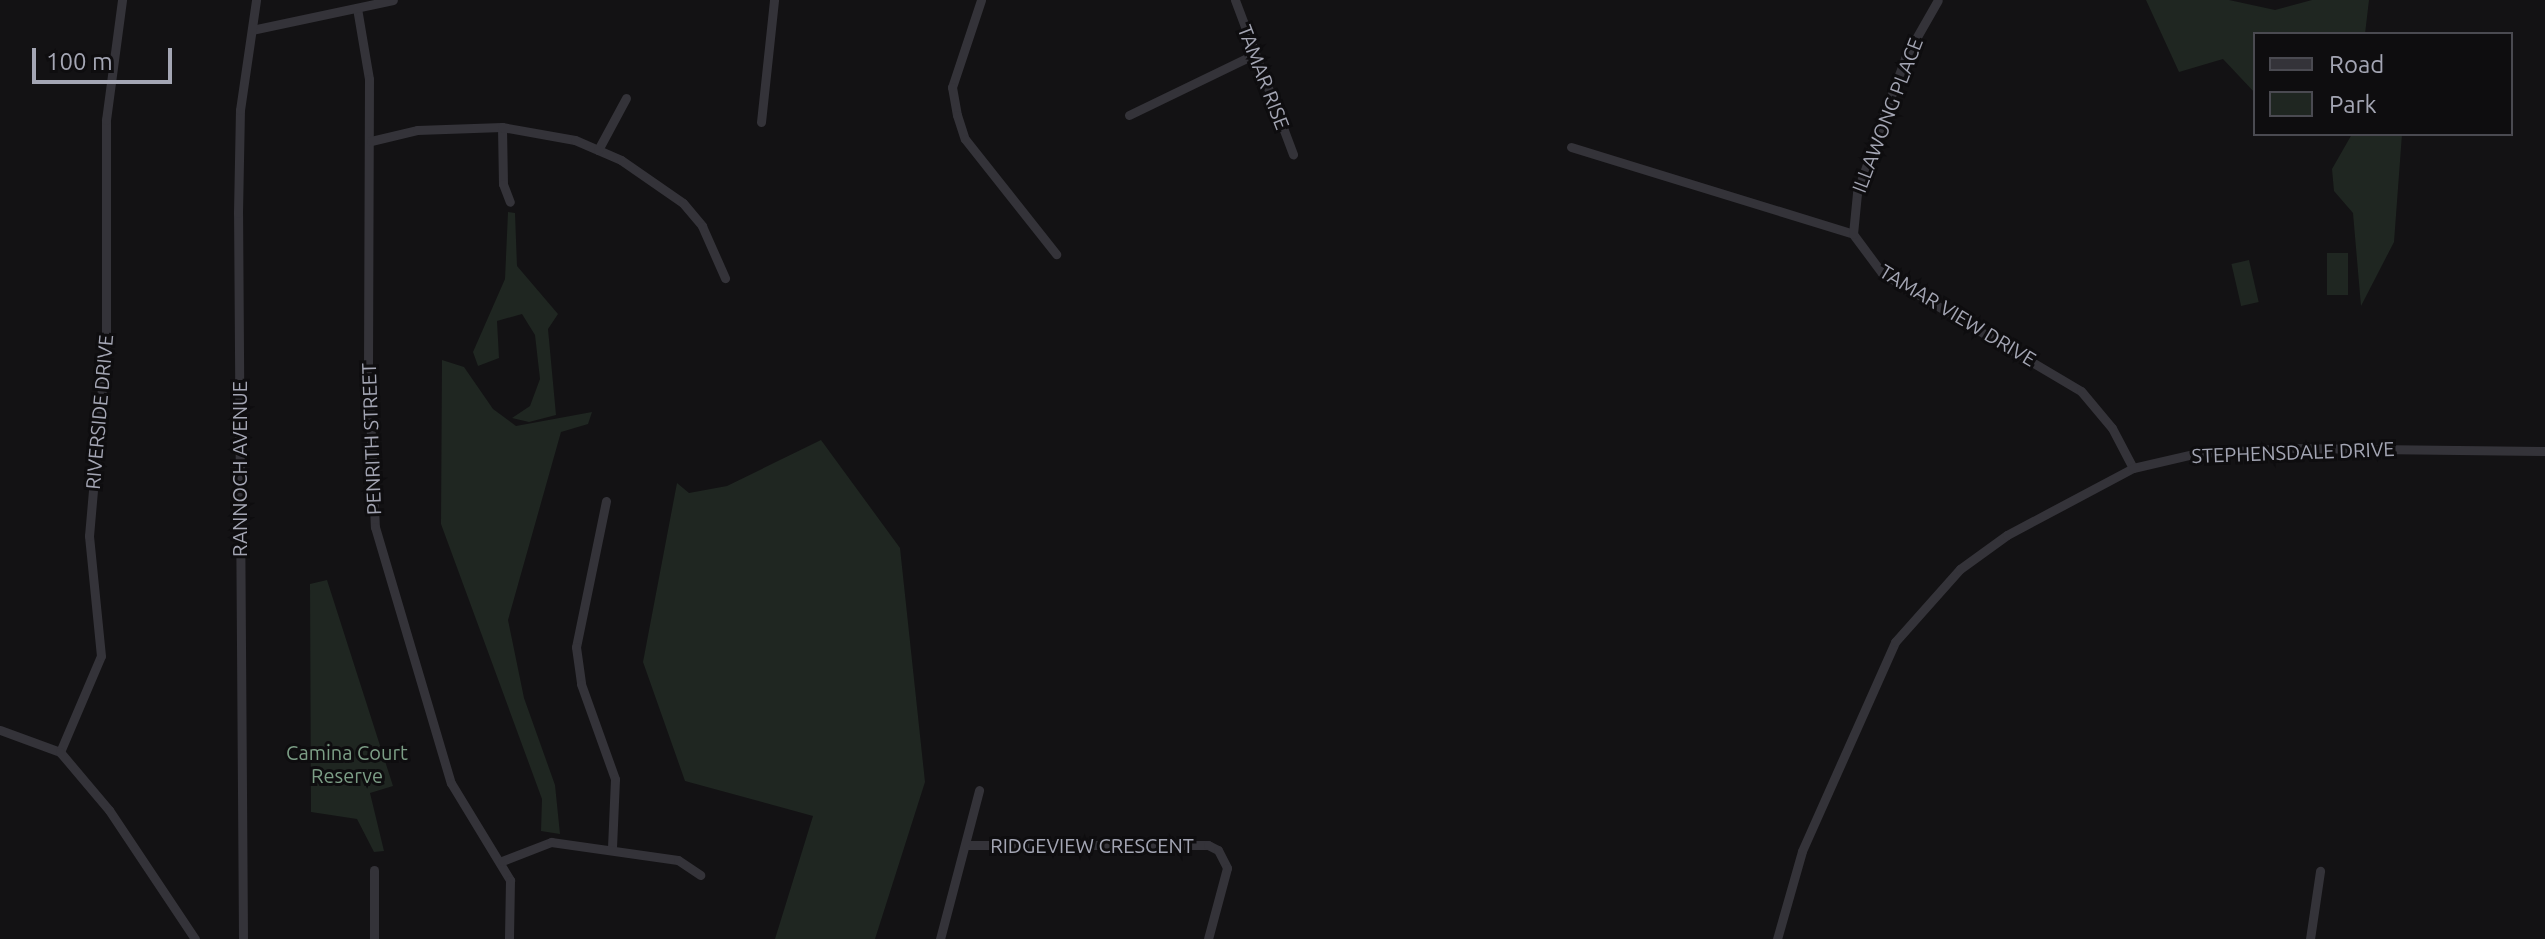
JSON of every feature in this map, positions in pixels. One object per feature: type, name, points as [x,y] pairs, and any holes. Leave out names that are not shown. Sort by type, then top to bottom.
[{"type":"street","name":"RIVERSIDE DRIVE","points":[[60,752],[101,656],[89,536],[106,343],[106,120],[122,0]]},
{"type":"street","name":"RANNOCH AVENUE","points":[[243,939],[238,213],[240,110],[256,0]]},
{"type":"street","points":[[252,30],[393,0]]},
{"type":"street","points":[[761,122],[774,0]]},
{"type":"street","points":[[981,0],[952,87],[957,115],[965,139],[1056,254]]},
{"type":"street","name":"TAMAR RISE","points":[[1235,0],[1293,154]]},
{"type":"street","name":"ILLAWONG PLACE","points":[[1853,234],[1857,193],[1880,127],[1906,56],[1938,0]]},
{"type":"street","name":"PENRITH STREET","points":[[357,8],[369,79],[368,369],[375,527],[451,783],[502,861],[513,897],[509,939]]},
{"type":"street","points":[[1129,115],[1255,54]]},
{"type":"street","points":[[598,150],[626,98]]},
{"type":"street","points":[[502,127],[503,184],[510,202]]},
{"type":"street","points":[[371,141],[417,130],[502,127],[543,131],[598,150],[683,203],[702,226],[725,278]]},
{"type":"street","points":[[1571,147],[1853,234]]},
{"type":"street","name":"TAMAR VIEW DRIVE","points":[[1853,234],[1882,273],[2081,391],[2112,428],[2133,468]]},
{"type":"street","name":"STEPHENSDALE DRIVE","points":[[1777,939],[1802,851],[1895,642],[1976,557],[2046,512],[2133,468],[2198,453],[2290,448],[2545,451]]},
{"type":"street","points":[[606,501],[576,647],[581,684],[615,779],[612,849]]},
{"type":"street","points":[[0,730],[60,752],[109,810],[195,939]]},
{"type":"street","points":[[940,939],[979,790]]},
{"type":"street","points":[[502,861],[551,842],[678,860],[700,875]]},
{"type":"street","name":"RIDGEVIEW CRESCENT","points":[[966,845],[1208,845],[1218,850],[1227,868],[1208,939]]},
{"type":"street","points":[[374,870],[374,939]]},
{"type":"street","points":[[2310,939],[2320,871]]},
{"type":"green space","points":[[2146,0],[2229,0],[2275,10],[2312,0],[2369,0],[2365,32],[2253,32],[2253,91],[2223,59],[2179,72]]},
{"type":"green space","points":[[2351,136],[2402,136],[2394,242],[2361,306],[2353,213],[2334,191],[2332,169]]},
{"type":"green space","points":[[508,212],[515,213],[517,266],[558,314],[548,329],[556,415],[529,422],[512,418],[530,406],[540,379],[535,335],[522,314],[497,321],[499,358],[478,366],[473,352],[505,279]]},
{"type":"green space","points":[[2327,253],[2348,253],[2348,295],[2327,295]]},
{"type":"green space","points":[[2249,260],[2259,302],[2241,306],[2231,264]]},
{"type":"green space","points":[[442,360],[464,367],[493,409],[516,426],[592,412],[588,424],[561,432],[508,620],[524,698],[555,785],[560,834],[541,831],[542,799],[441,524]]},
{"type":"green space","points":[[821,440],[900,548],[925,782],[875,939],[775,939],[813,816],[685,781],[643,662],[677,483],[689,493],[727,486]]},
{"type":"green space","name":"Camina Court Reserve","points":[[327,580],[393,786],[370,793],[384,851],[374,852],[357,819],[311,812],[310,584]]}]
